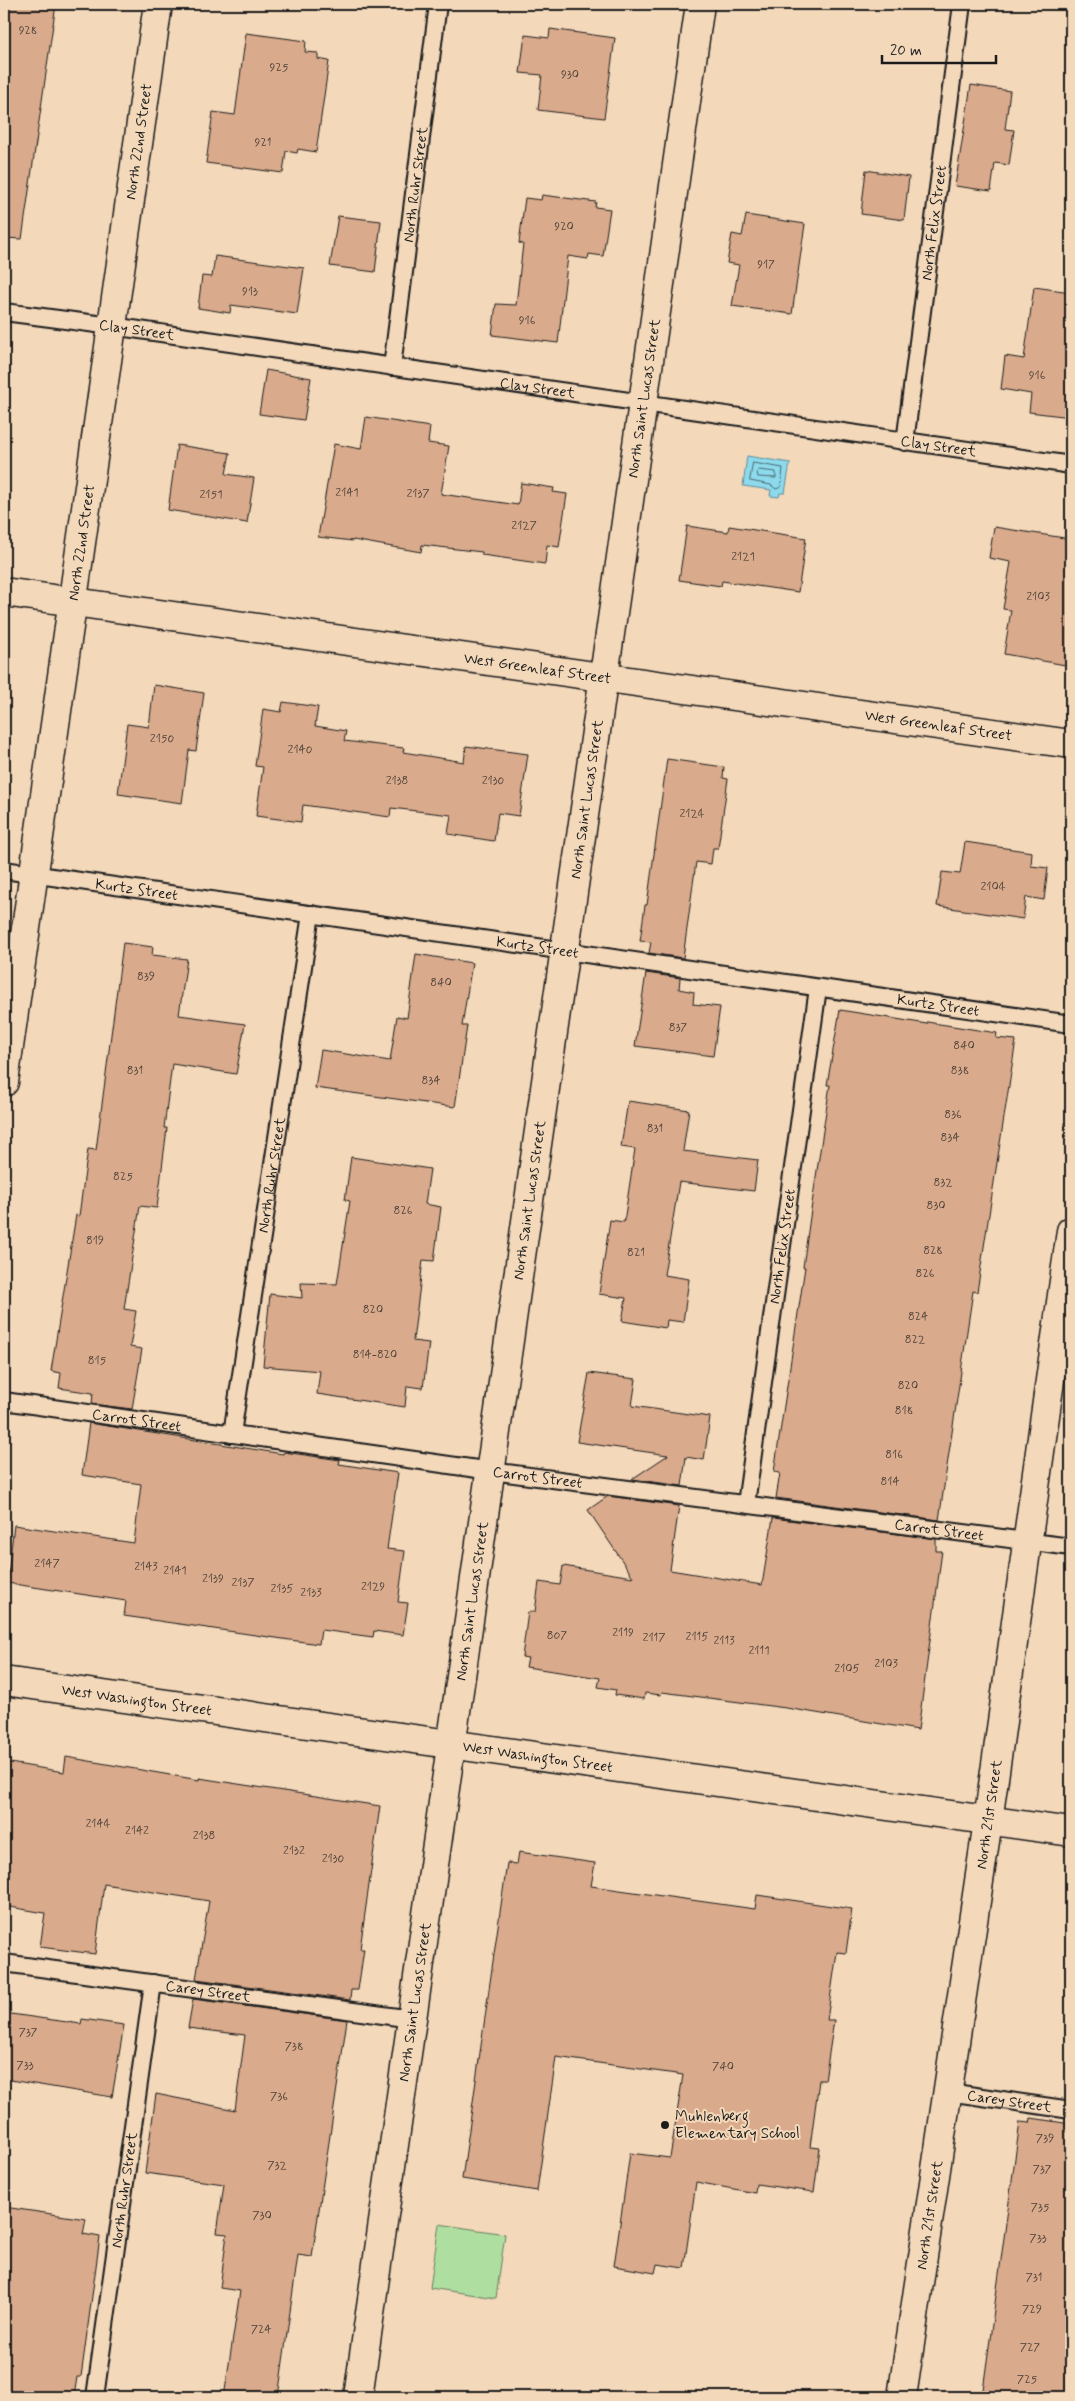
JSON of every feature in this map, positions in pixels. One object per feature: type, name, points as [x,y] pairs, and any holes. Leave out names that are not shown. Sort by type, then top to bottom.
[{"type":"street","name":"North 22nd Street","points":[[4,1082],[158,4]]},
{"type":"street","name":"North Saint Lucas Street","points":[[358,2397],[700,4]]},
{"type":"street","name":"West Greenleaf Street","points":[[4,592],[1071,744]]},
{"type":"street","name":"North 21st Street","points":[[902,2397],[988,1821],[1071,1231]]},
{"type":"street","name":"West Washington Street","points":[[4,1681],[1071,1832]]},
{"type":"lane","name":"North Ruhr Street","points":[[392,367],[438,4]]},
{"type":"lane","name":"North Felix Street","points":[[904,442],[962,4]]},
{"type":"lane","name":"Clay Street","points":[[4,312],[1071,465]]},
{"type":"lane","name":"Kurtz Street","points":[[4,870],[1071,1024]]},
{"type":"lane","name":"North Ruhr Street","points":[[232,1434],[311,914]]},
{"type":"lane","name":"North Felix Street","points":[[746,1504],[818,988]]},
{"type":"lane","name":"Carrot Street","points":[[4,1401],[491,1471],[1071,1547]]},
{"type":"lane","name":"Carey Street","points":[[4,1963],[412,2019]]},
{"type":"lane","name":"North Ruhr Street","points":[[95,2397],[153,1983]]},
{"type":"lane","name":"Carey Street","points":[[948,2092],[1071,2110]]},
{"type":"green space","points":[[439,2224],[505,2234],[496,2298],[430,2288]]},
{"type":"water","points":[[747,456],[790,463],[785,493],[780,493],[779,497],[770,496],[771,490],[743,486]]},
{"type":"building","points":[[4,4],[56,4],[22,239],[4,238]]},
{"type":"building","points":[[550,29],[615,38],[604,118],[538,110],[542,75],[520,73],[525,35],[549,38]]},
{"type":"building","points":[[246,33],[306,41],[305,52],[318,53],[318,59],[329,61],[316,152],[298,149],[297,153],[286,151],[283,173],[206,163],[213,112],[235,115]]},
{"type":"building","points":[[971,85],[1010,91],[1005,129],[1014,130],[1009,165],[995,163],[991,191],[955,186]]},
{"type":"building","points":[[866,170],[909,177],[904,220],[861,214]]},
{"type":"building","points":[[542,195],[596,202],[595,207],[610,209],[603,256],[589,254],[588,259],[568,256],[558,343],[492,335],[496,304],[516,305],[523,244],[519,243],[525,198],[541,200]]},
{"type":"building","points":[[746,215],[805,224],[792,314],[732,306],[739,265],[727,263],[732,234],[742,236]]},
{"type":"building","points":[[338,216],[381,221],[375,272],[330,266]]},
{"type":"building","points":[[215,256],[304,268],[297,314],[231,305],[230,313],[198,308],[202,276],[212,277]]},
{"type":"building","points":[[1034,287],[1071,292],[1071,417],[1029,412],[1031,394],[1001,389],[1005,356],[1024,359]]},
{"type":"building","points":[[266,370],[311,378],[304,420],[259,414]]},
{"type":"building","points":[[366,417],[430,427],[428,443],[449,446],[441,494],[518,505],[521,483],[554,488],[553,492],[567,494],[559,547],[547,545],[545,564],[482,555],[482,552],[422,545],[421,552],[353,540],[318,537],[334,444],[361,449]]},
{"type":"building","points":[[177,445],[230,453],[226,474],[254,478],[247,523],[168,510]]},
{"type":"building","points":[[687,526],[728,532],[729,526],[806,538],[798,592],[722,581],[721,586],[679,580]]},
{"type":"building","points":[[994,527],[1071,539],[1071,666],[1004,654],[1011,610],[1003,609],[1011,562],[989,558]]},
{"type":"building","points":[[154,685],[204,693],[196,751],[189,750],[182,803],[118,794],[127,724],[149,727]]},
{"type":"building","points":[[283,702],[318,707],[315,726],[346,731],[344,741],[404,748],[403,752],[464,762],[466,746],[528,754],[519,816],[498,813],[494,841],[448,834],[451,815],[391,808],[390,817],[303,805],[301,822],[256,816],[263,767],[255,766],[263,709],[281,712]]},
{"type":"building","points":[[667,759],[724,767],[723,778],[728,779],[718,848],[713,848],[711,864],[696,862],[683,958],[649,953],[651,942],[640,941],[645,905],[647,905]]},
{"type":"building","points":[[965,842],[1032,852],[1031,866],[1048,868],[1044,900],[1026,897],[1023,919],[937,906],[942,872],[960,874]]},
{"type":"building","points":[[123,943],[153,947],[152,955],[187,959],[179,1015],[245,1024],[236,1074],[172,1064],[164,1128],[167,1128],[157,1208],[140,1206],[124,1309],[136,1311],[130,1347],[142,1349],[132,1409],[92,1404],[93,1393],[59,1388],[61,1373],[51,1371],[76,1215],[79,1216],[88,1149],[96,1150]]},
{"type":"building","points":[[416,954],[472,963],[462,1026],[467,1026],[455,1107],[315,1088],[321,1050],[390,1061],[397,1016],[407,1018]]},
{"type":"building","points":[[646,973],[680,978],[679,989],[694,992],[693,1004],[720,1007],[713,1056],[635,1046]]},
{"type":"building","points":[[840,1010],[997,1033],[996,1038],[1016,1040],[977,1292],[973,1291],[939,1520],[776,1498],[780,1473],[774,1472],[830,1085],[827,1085]]},
{"type":"building","points":[[628,1101],[689,1110],[683,1151],[758,1160],[754,1191],[679,1182],[664,1275],[689,1279],[683,1322],[667,1320],[666,1328],[622,1321],[626,1298],[599,1294],[610,1220],[624,1222],[635,1149],[621,1147]]},
{"type":"building","points":[[351,1157],[430,1169],[425,1204],[441,1207],[434,1261],[423,1260],[413,1341],[429,1343],[423,1388],[407,1386],[405,1407],[317,1394],[320,1371],[263,1366],[270,1294],[302,1298],[301,1283],[337,1284],[350,1201],[345,1200]]},
{"type":"building","points":[[589,1373],[636,1379],[632,1406],[710,1417],[704,1460],[686,1457],[682,1486],[632,1479],[668,1455],[577,1442]]},
{"type":"building","points":[[89,1423],[283,1454],[284,1452],[340,1460],[339,1464],[398,1473],[387,1549],[405,1551],[398,1602],[408,1603],[403,1635],[374,1631],[373,1637],[321,1630],[319,1644],[124,1616],[126,1601],[7,1583],[14,1525],[134,1543],[141,1484],[82,1475]]},
{"type":"building","points":[[608,1496],[679,1506],[670,1570],[762,1585],[773,1518],[936,1539],[936,1551],[942,1551],[918,1730],[786,1708],[662,1692],[661,1695],[645,1693],[644,1699],[615,1695],[616,1690],[598,1687],[600,1678],[526,1667],[528,1658],[522,1657],[528,1612],[535,1612],[539,1582],[560,1585],[563,1566],[633,1577],[588,1510]]},
{"type":"building","points":[[66,1757],[199,1780],[199,1778],[380,1806],[360,1949],[364,1949],[358,1990],[351,1990],[350,2000],[196,1979],[209,1901],[104,1884],[95,1954],[40,1947],[45,1913],[4,1906],[4,1762],[64,1772]]},
{"type":"building","name":"Muhlenberg Elementary School","points":[[519,1852],[595,1863],[591,1886],[755,1909],[757,1895],[852,1909],[846,1953],[837,1952],[827,2020],[834,2020],[825,2080],[819,2080],[810,2147],[820,2148],[814,2192],[756,2184],[755,2193],[696,2182],[684,2268],[657,2264],[655,2273],[614,2266],[630,2153],[670,2158],[683,2075],[556,2057],[537,2191],[462,2179],[507,1863],[517,1864]]},
{"type":"building","points":[[193,1999],[347,2020],[312,2257],[298,2255],[278,2397],[224,2397],[240,2291],[220,2288],[227,2234],[217,2233],[224,2184],[145,2173],[156,2094],[235,2110],[245,2035],[188,2028]]},
{"type":"building","points":[[4,2013],[81,2024],[82,2019],[124,2025],[112,2097],[4,2079]]},
{"type":"building","points":[[1031,2118],[1071,2124],[1071,2397],[982,2397],[1020,2122],[1030,2123]]},
{"type":"building","points":[[4,2207],[86,2219],[83,2234],[100,2237],[81,2377],[77,2377],[74,2397],[4,2397]]},
{"type":"place","name":"Muhlenberg Elementary School","points":[[665,2125]]}]
